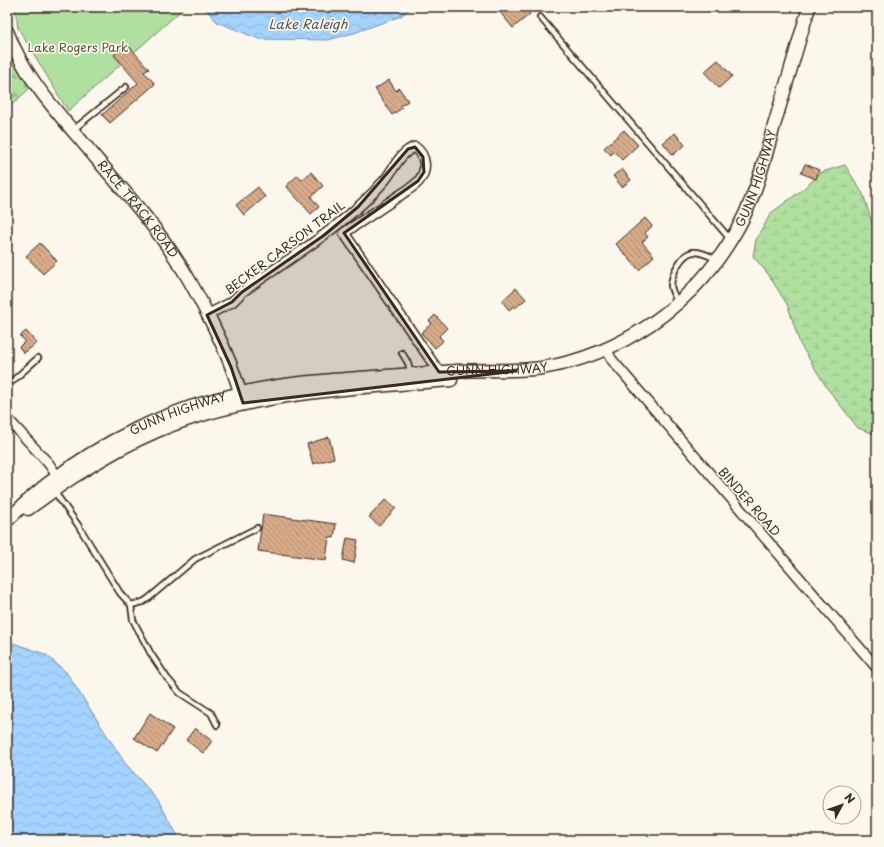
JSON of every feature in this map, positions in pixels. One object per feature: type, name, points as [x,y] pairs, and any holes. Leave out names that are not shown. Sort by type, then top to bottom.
[{"type":"main road","name":"GUNN HIGHWAY","points":[[7,521],[34,495],[57,476],[99,449],[140,427],[196,406],[241,398],[266,388],[309,382],[411,379],[439,372],[477,370],[516,371],[559,364],[606,349],[642,330],[679,303],[696,287],[718,260],[743,218],[759,178],[809,7]]},
{"type":"main road","name":"RACE TRACK ROAD","points":[[7,31],[16,52],[43,95],[161,236],[188,277],[225,351],[241,398]]},
{"type":"main road","points":[[411,379],[478,378],[516,371]]},
{"type":"main road","points":[[7,521],[54,491],[92,464],[156,432],[241,398]]},
{"type":"street","name":"BECKER CARSON TRAIL","points":[[208,315],[232,302],[242,292],[323,236],[364,202],[385,180],[408,149],[415,147],[420,151],[423,157],[424,172],[418,181],[344,233],[439,372]]},
{"type":"street","name":"BINDER ROAD","points":[[606,349],[617,366],[877,668]]},
{"type":"street","points":[[7,418],[49,464],[57,476]]},
{"type":"lane","points":[[540,17],[731,240]]},
{"type":"lane","points":[[73,130],[126,87]]},
{"type":"lane","points":[[679,303],[672,291],[671,285],[676,270],[686,255],[693,252],[701,253],[718,260]]},
{"type":"lane","points":[[402,353],[408,363],[411,379]]},
{"type":"lane","points":[[7,386],[38,358]]},
{"type":"lane","points":[[54,491],[78,525],[120,593],[131,605],[133,620],[151,654],[167,678],[180,693],[211,714],[217,725]]},
{"type":"lane","points":[[131,605],[143,602],[149,598],[195,559],[257,528]]},
{"type":"highlighted area","points":[[415,147],[423,157],[424,172],[418,181],[344,233],[439,372],[516,371],[243,403],[231,367],[207,315],[232,302],[242,292],[323,236],[358,207],[408,149]]},
{"type":"green space","name":"Lake Rogers Park","points":[[15,7],[185,7],[68,111],[18,28]]},
{"type":"green space","points":[[7,44],[31,87],[7,109]]},
{"type":"green space","points":[[845,165],[863,194],[877,238],[877,435],[858,428],[827,388],[800,344],[788,306],[768,274],[753,256],[756,240],[771,213],[802,190],[822,172]]},
{"type":"water","name":"Lake Raleigh","points":[[204,7],[412,7],[401,16],[354,33],[328,40],[259,39],[217,22]]},
{"type":"water","points":[[7,641],[45,654],[66,672],[125,763],[158,800],[180,840],[7,840]]},
{"type":"building","points":[[504,7],[524,7],[530,14],[513,28],[499,11]]},
{"type":"building","points":[[127,44],[149,69],[144,72],[155,84],[110,123],[102,115],[138,83],[114,55]]},
{"type":"building","points":[[718,60],[732,76],[719,88],[704,72]]},
{"type":"building","points":[[389,80],[396,91],[399,88],[408,101],[400,106],[402,108],[392,115],[375,89]]},
{"type":"building","points":[[624,130],[638,145],[622,160],[614,151],[611,155],[604,148]]},
{"type":"building","points":[[675,133],[685,145],[673,155],[663,143]]},
{"type":"building","points":[[805,164],[819,170],[816,179],[801,173]]},
{"type":"building","points":[[622,169],[631,180],[622,187],[613,176]]},
{"type":"building","points":[[311,172],[323,186],[311,197],[319,207],[311,214],[286,186],[298,175],[302,180]]},
{"type":"building","points":[[258,187],[265,197],[244,215],[236,205]]},
{"type":"building","points":[[645,218],[652,226],[645,233],[648,237],[642,242],[654,256],[639,270],[616,244]]},
{"type":"building","points":[[40,243],[57,261],[43,274],[26,256]]},
{"type":"building","points":[[516,288],[526,299],[515,308],[514,306],[509,310],[502,301]]},
{"type":"building","points":[[435,315],[447,328],[439,336],[443,341],[435,348],[421,333],[432,323],[429,321]]},
{"type":"building","points":[[26,331],[37,343],[24,353],[19,347],[25,341],[20,336]]},
{"type":"building","points":[[329,437],[334,458],[313,464],[307,444]]},
{"type":"building","points":[[386,499],[396,508],[379,526],[369,517]]},
{"type":"building","points":[[263,514],[336,524],[334,538],[329,537],[326,560],[258,551]]},
{"type":"building","points":[[347,538],[358,540],[354,563],[343,560]]},
{"type":"building","points":[[150,713],[173,729],[157,753],[134,738]]},
{"type":"building","points":[[195,728],[212,741],[203,753],[186,740]]}]
